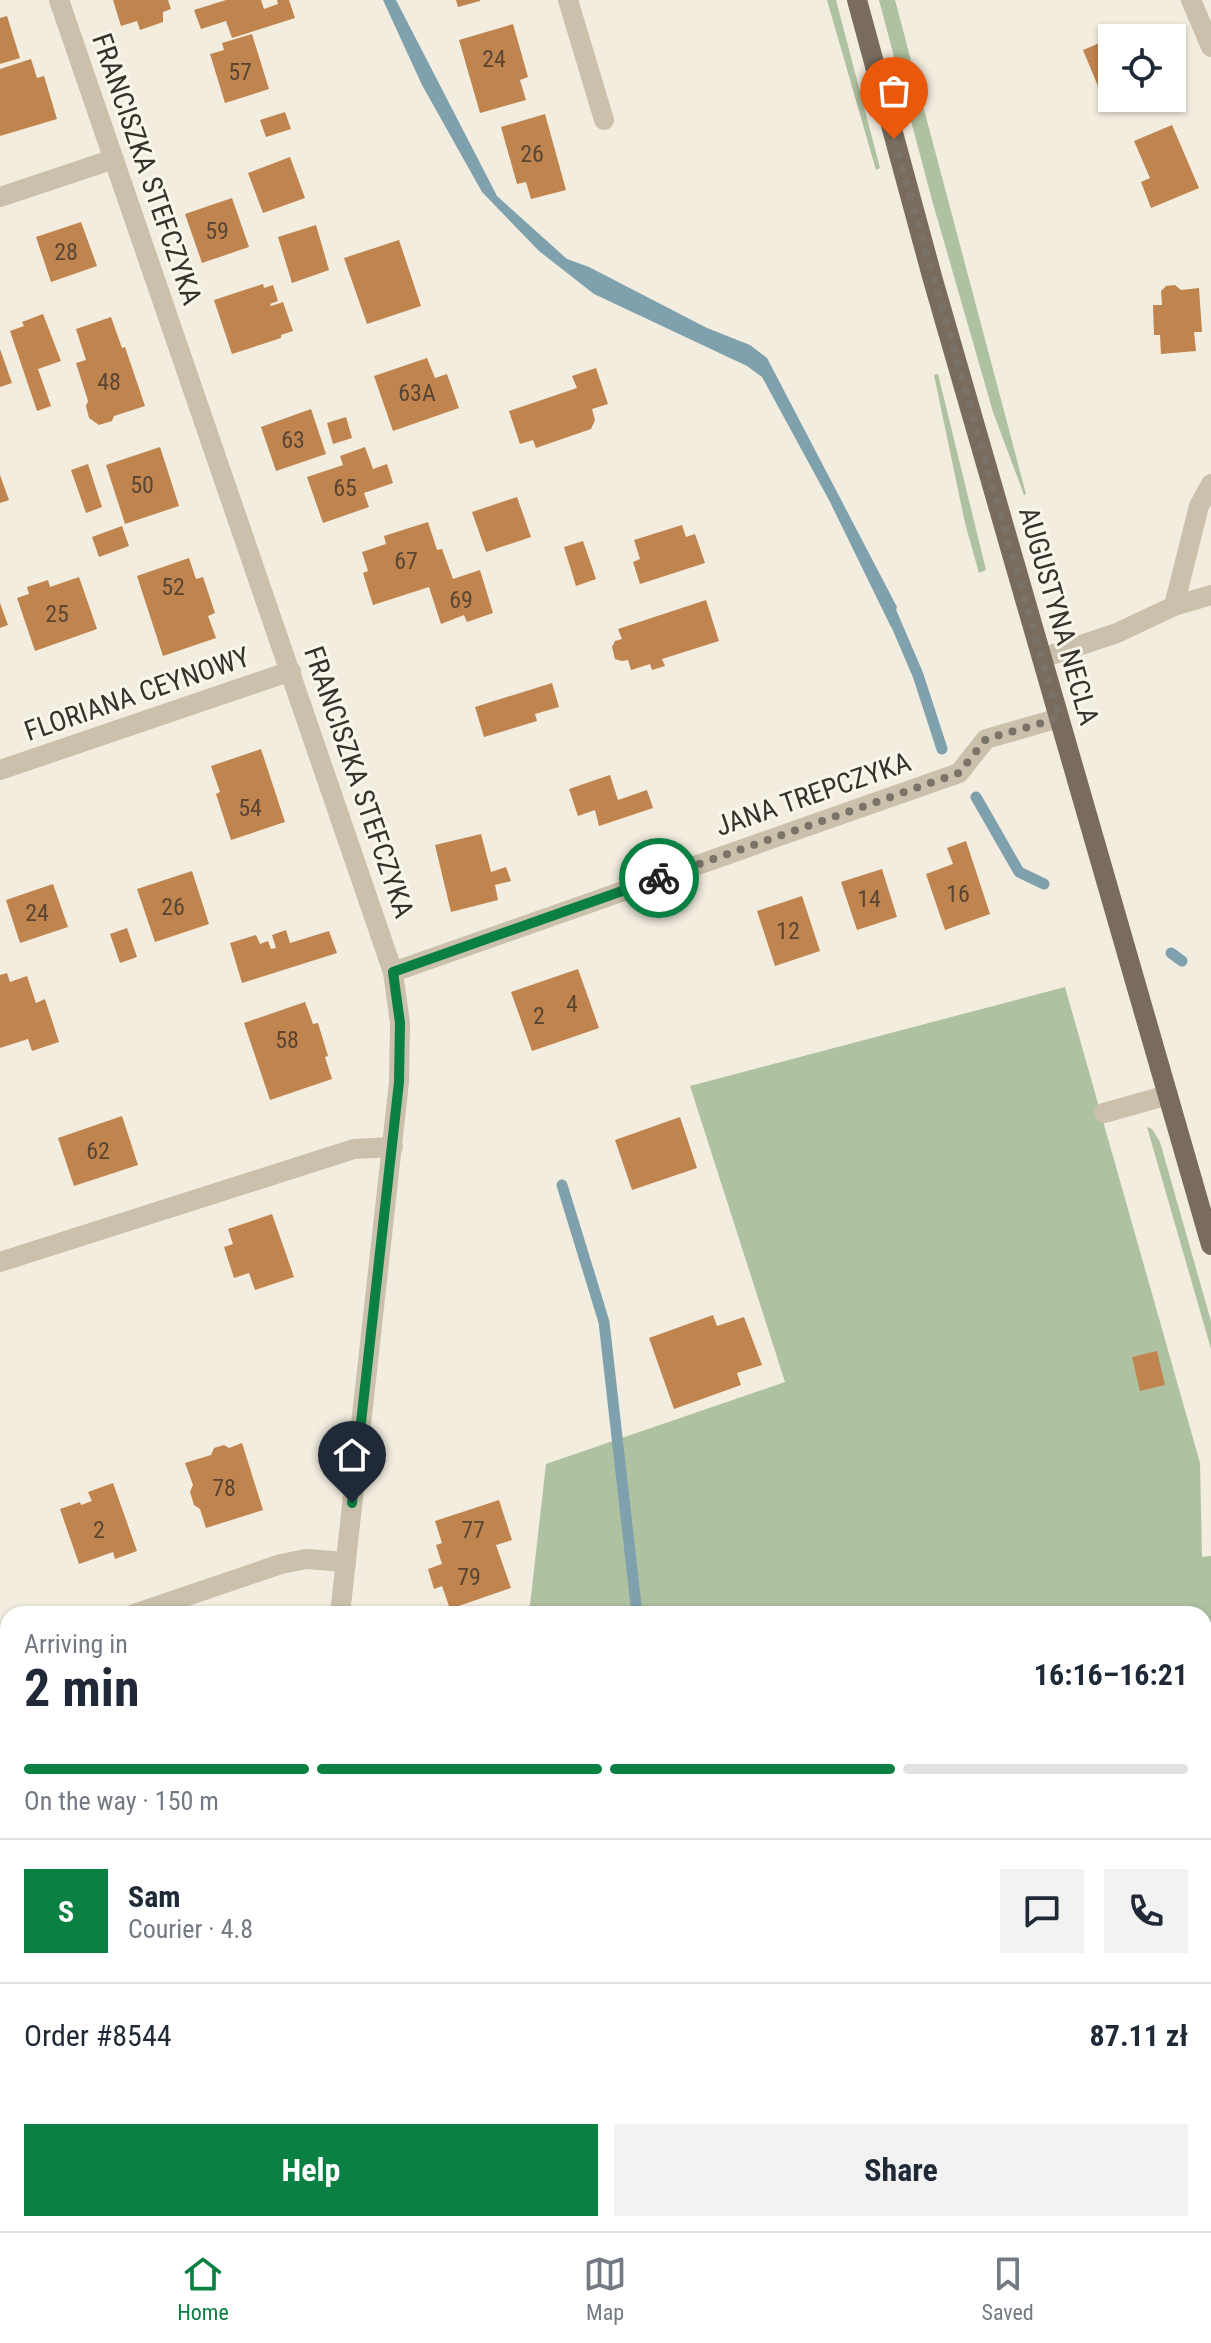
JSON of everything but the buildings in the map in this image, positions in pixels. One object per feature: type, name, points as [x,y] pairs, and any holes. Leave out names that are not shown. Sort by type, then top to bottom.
[{"type":"main road","name":"AUGUSTYNA NECLA","points":[[857,0],[929,266],[1211,1245]]},
{"type":"street","name":"FRANCISZKA STEFCZYKA","points":[[59,0],[393,972],[400,1023],[399,1082],[341,1606]]},
{"type":"street","points":[[568,0],[604,120]]},
{"type":"street","points":[[1191,0],[1211,47]]},
{"type":"street","points":[[0,197],[114,159]]},
{"type":"street","points":[[1174,606],[1199,506],[1211,484]]},
{"type":"street","points":[[1042,658],[1117,633],[1174,606],[1211,595]]},
{"type":"street","name":"FLORIANA CEYNOWY","points":[[0,770],[291,671]]},
{"type":"street","name":"JANA TREPCZYKA","points":[[393,972],[959,773],[986,739],[1059,718]]},
{"type":"street","points":[[1104,1113],[1168,1095]]},
{"type":"street","points":[[0,1262],[354,1149],[393,1147]]},
{"type":"street","points":[[158,1606],[281,1564],[306,1559],[346,1562]]},
{"type":"green space","points":[[827,0],[836,0],[880,168],[876,170]]},
{"type":"green space","points":[[879,0],[895,0],[1024,495],[993,412]]},
{"type":"green space","points":[[938,374],[986,570],[979,573],[965,523],[934,375]]},
{"type":"green space","points":[[1065,987],[1200,1463],[1202,1557],[1211,1556],[1211,1606],[530,1606],[546,1464],[785,1382],[690,1086]]},
{"type":"green space","points":[[1147,1127],[1152,1129],[1160,1142],[1211,1321],[1211,1349]]},
{"type":"water","points":[[383,0],[396,0],[497,196],[567,259],[589,267],[707,328],[750,345],[767,358],[897,607],[891,627],[830,502],[762,377],[747,366],[594,294],[539,251],[482,192],[422,85]]},
{"type":"waterway","points":[[888,605],[918,675],[942,749]]},
{"type":"waterway","points":[[976,797],[1019,872],[1044,884]]},
{"type":"waterway","points":[[1171,953],[1182,961]]},
{"type":"waterway","points":[[562,1185],[604,1322],[636,1606]]},
{"type":"way so far","points":[[659,878],[959,773],[986,739],[1059,718],[894,139]]},
{"type":"route","points":[[352,1503],[399,1082],[400,1023],[393,972],[659,878]]}]
